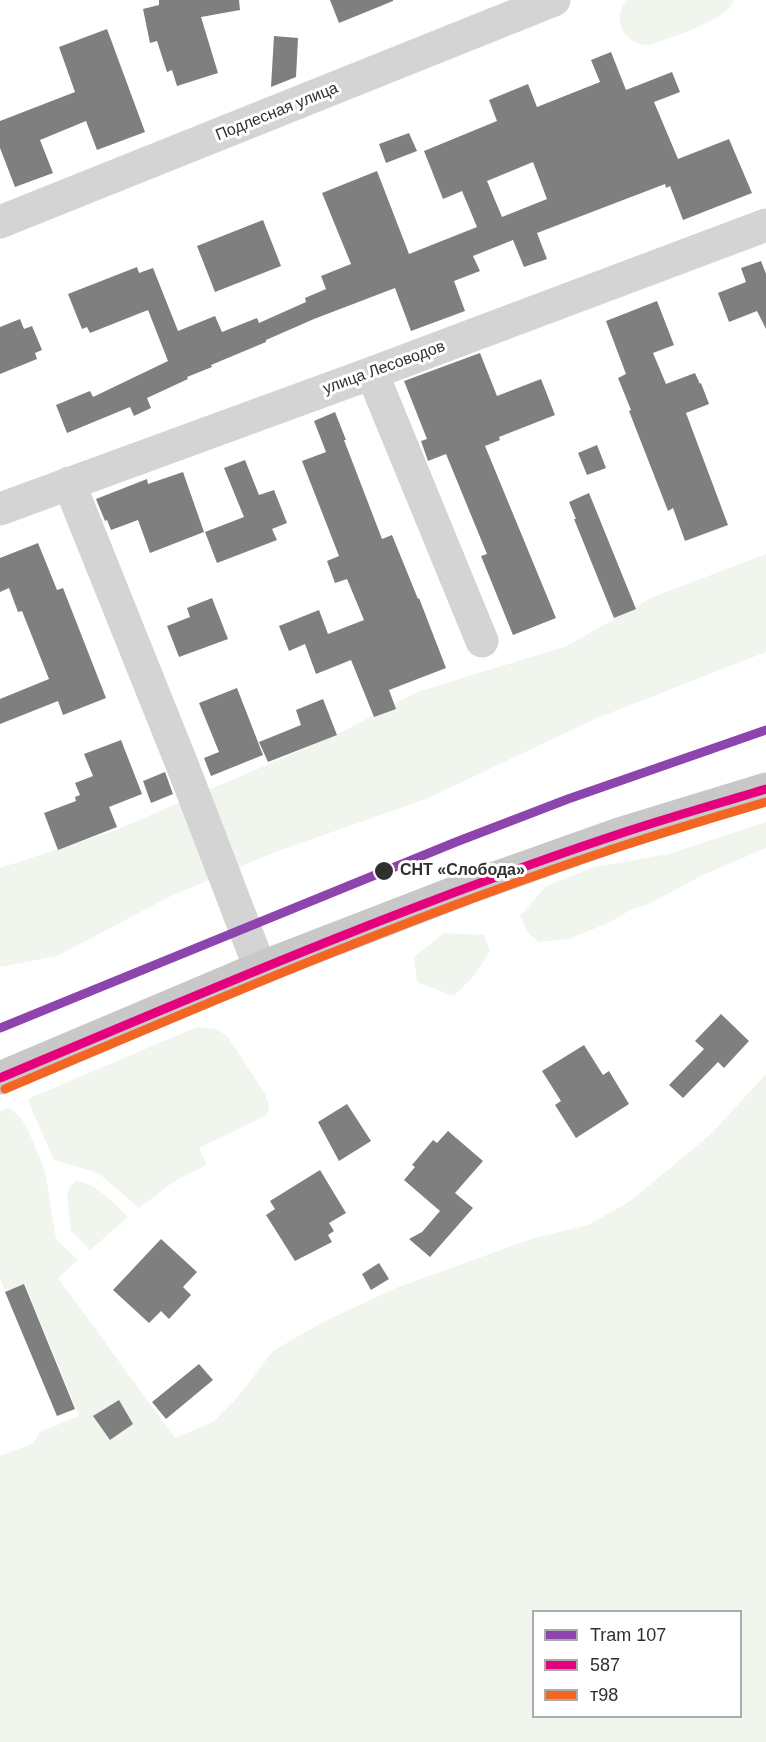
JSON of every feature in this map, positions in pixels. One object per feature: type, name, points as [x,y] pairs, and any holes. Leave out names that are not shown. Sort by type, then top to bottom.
[{"type":"main road","points":[[0,1078],[260,968],[467,888],[588,845],[766,789]]},
{"type":"street","name":"Подлесная улица","points":[[0,222],[554,0]]},
{"type":"street","name":"улица Лесоводов","points":[[0,509],[372,373],[766,225]]},
{"type":"street","points":[[372,373],[482,641]]},
{"type":"street","points":[[69,483],[196,799],[260,968]]},
{"type":"shaded area","points":[[628,0],[734,0],[721,15],[710,21],[650,45],[633,41],[622,30],[620,15],[622,7]]},
{"type":"shaded area","points":[[766,554],[766,652],[597,718],[426,799],[275,852],[169,897],[57,956],[0,967],[0,868],[116,830],[336,735],[417,692],[567,646],[653,597]]},
{"type":"shaded area","points":[[766,822],[766,848],[703,875],[647,905],[634,908],[608,923],[569,939],[539,942],[529,934],[520,916],[546,886],[594,867],[669,854]]},
{"type":"shaded area","points":[[444,933],[484,935],[490,951],[474,976],[454,996],[417,982],[414,957]]},
{"type":"shaded area","points":[[197,1027],[217,1029],[228,1037],[265,1094],[269,1106],[267,1115],[199,1148],[207,1165],[176,1180],[139,1208],[98,1173],[54,1160],[28,1101],[30,1098]]},
{"type":"shaded area","points":[[766,1074],[766,1742],[0,1742],[0,1456],[34,1443],[40,1432],[79,1416],[25,1284],[5,1291],[0,1277],[0,1111],[9,1108],[21,1118],[28,1130],[45,1171],[56,1239],[78,1260],[58,1278],[175,1438],[213,1422],[237,1398],[273,1351],[321,1323],[396,1288],[531,1239],[588,1225],[629,1202],[711,1134]]},
{"type":"shaded area","points":[[76,1181],[98,1190],[128,1217],[90,1250],[71,1231],[67,1195],[70,1186]]},
{"type":"building","points":[[159,0],[239,0],[240,10],[201,17],[218,73],[177,86],[172,70],[167,72],[157,41],[150,43],[143,9],[159,5]]},
{"type":"building","points":[[330,0],[393,0],[393,1],[339,23]]},
{"type":"building","points":[[107,29],[145,132],[97,150],[86,121],[40,140],[53,173],[15,187],[0,148],[0,121],[75,92],[59,47]]},
{"type":"building","points":[[274,36],[298,38],[296,77],[271,87]]},
{"type":"building","points":[[611,52],[626,90],[672,72],[680,92],[654,102],[678,159],[729,139],[752,193],[683,220],[670,186],[666,188],[665,184],[537,233],[547,259],[524,267],[513,240],[473,256],[480,271],[454,281],[465,311],[411,331],[395,288],[314,319],[211,365],[212,367],[147,398],[151,408],[134,416],[130,407],[67,433],[56,405],[90,391],[93,397],[168,361],[148,310],[90,333],[87,327],[82,329],[68,294],[137,267],[139,273],[153,268],[178,331],[215,316],[222,332],[257,318],[259,323],[306,302],[305,298],[326,289],[321,276],[351,264],[322,193],[377,171],[409,254],[477,227],[462,191],[443,199],[424,151],[497,121],[489,100],[528,84],[537,107],[600,82],[591,60]],"holes":[[[533,162],[547,199],[502,217],[487,181]]]},
{"type":"building","points":[[409,133],[417,151],[386,163],[379,144]]},
{"type":"building","points":[[263,220],[281,266],[215,292],[197,246]]},
{"type":"building","points":[[761,261],[766,274],[766,329],[757,311],[729,322],[718,293],[746,282],[741,268]]},
{"type":"building","points":[[657,301],[674,345],[653,353],[666,384],[695,373],[701,383],[709,404],[686,413],[728,525],[685,541],[673,508],[668,511],[629,411],[631,410],[618,378],[626,374],[606,321]]},
{"type":"building","points":[[20,319],[24,329],[32,326],[42,350],[35,353],[37,359],[0,374],[0,327]]},
{"type":"building","points":[[480,353],[497,396],[541,379],[555,415],[499,437],[500,440],[485,446],[556,618],[513,635],[481,556],[487,554],[446,454],[428,461],[421,441],[427,439],[404,381]]},
{"type":"building","points":[[335,412],[382,539],[392,535],[446,668],[389,690],[396,709],[374,717],[351,660],[316,674],[305,644],[289,651],[279,626],[319,610],[328,634],[364,620],[347,579],[335,583],[327,561],[339,556],[302,461],[326,452],[314,421]]},
{"type":"building","points":[[597,445],[606,468],[587,475],[578,453]]},
{"type":"building","points":[[245,460],[259,495],[274,490],[287,523],[272,529],[277,540],[217,563],[205,532],[244,517],[224,468]]},
{"type":"building","points":[[183,472],[204,532],[150,553],[138,520],[111,530],[96,499],[147,479],[148,484]]},
{"type":"building","points":[[589,493],[636,609],[614,618],[569,502]]},
{"type":"building","points":[[38,543],[57,590],[63,588],[106,698],[63,715],[58,701],[0,724],[0,699],[49,679],[22,611],[18,612],[9,588],[0,592],[0,558]]},
{"type":"building","points":[[212,598],[228,639],[179,657],[167,626],[190,617],[187,608]]},
{"type":"building","points":[[237,688],[263,755],[211,776],[204,758],[219,752],[199,703]]},
{"type":"building","points":[[323,699],[337,735],[268,762],[259,742],[301,725],[296,710]]},
{"type":"building","points":[[121,740],[142,794],[109,807],[117,827],[58,850],[44,813],[76,801],[75,797],[80,795],[75,783],[93,776],[84,754]]},
{"type":"building","points":[[165,772],[173,794],[151,803],[143,781]]},
{"type":"building","points":[[721,1014],[749,1041],[724,1068],[718,1062],[683,1098],[669,1085],[704,1049],[695,1041]]},
{"type":"building","points":[[584,1045],[603,1075],[609,1071],[629,1104],[576,1138],[555,1105],[561,1101],[542,1071]]},
{"type":"building","points":[[347,1104],[371,1141],[339,1161],[318,1122]]},
{"type":"building","points":[[448,1131],[483,1161],[455,1193],[473,1208],[430,1257],[409,1239],[422,1232],[440,1211],[404,1180],[415,1167],[412,1165],[433,1140],[437,1143]]},
{"type":"building","points":[[320,1170],[346,1213],[329,1223],[334,1231],[328,1235],[332,1242],[295,1261],[266,1215],[275,1209],[270,1201]]},
{"type":"building","points":[[161,1239],[197,1272],[183,1287],[191,1295],[169,1319],[161,1311],[149,1323],[113,1290]]},
{"type":"building","points":[[379,1263],[389,1279],[371,1290],[362,1274]]},
{"type":"building","points":[[24,1284],[75,1409],[57,1416],[5,1292]]},
{"type":"building","points":[[199,1364],[213,1380],[166,1419],[152,1402]]},
{"type":"building","points":[[119,1400],[133,1424],[110,1440],[93,1416]]},
{"type":"tram line","name":"107","points":[[0,1028],[456,842],[568,799],[766,730]]},
{"type":"transit line","name":"587","points":[[0,1078],[384,919],[619,834],[766,789]]},
{"type":"transit line","name":"т98","points":[[5,1089],[311,961],[466,901],[622,846],[766,802]]},
{"type":"place","name":"СНТ «Слобода»","points":[[384,871]]}]
